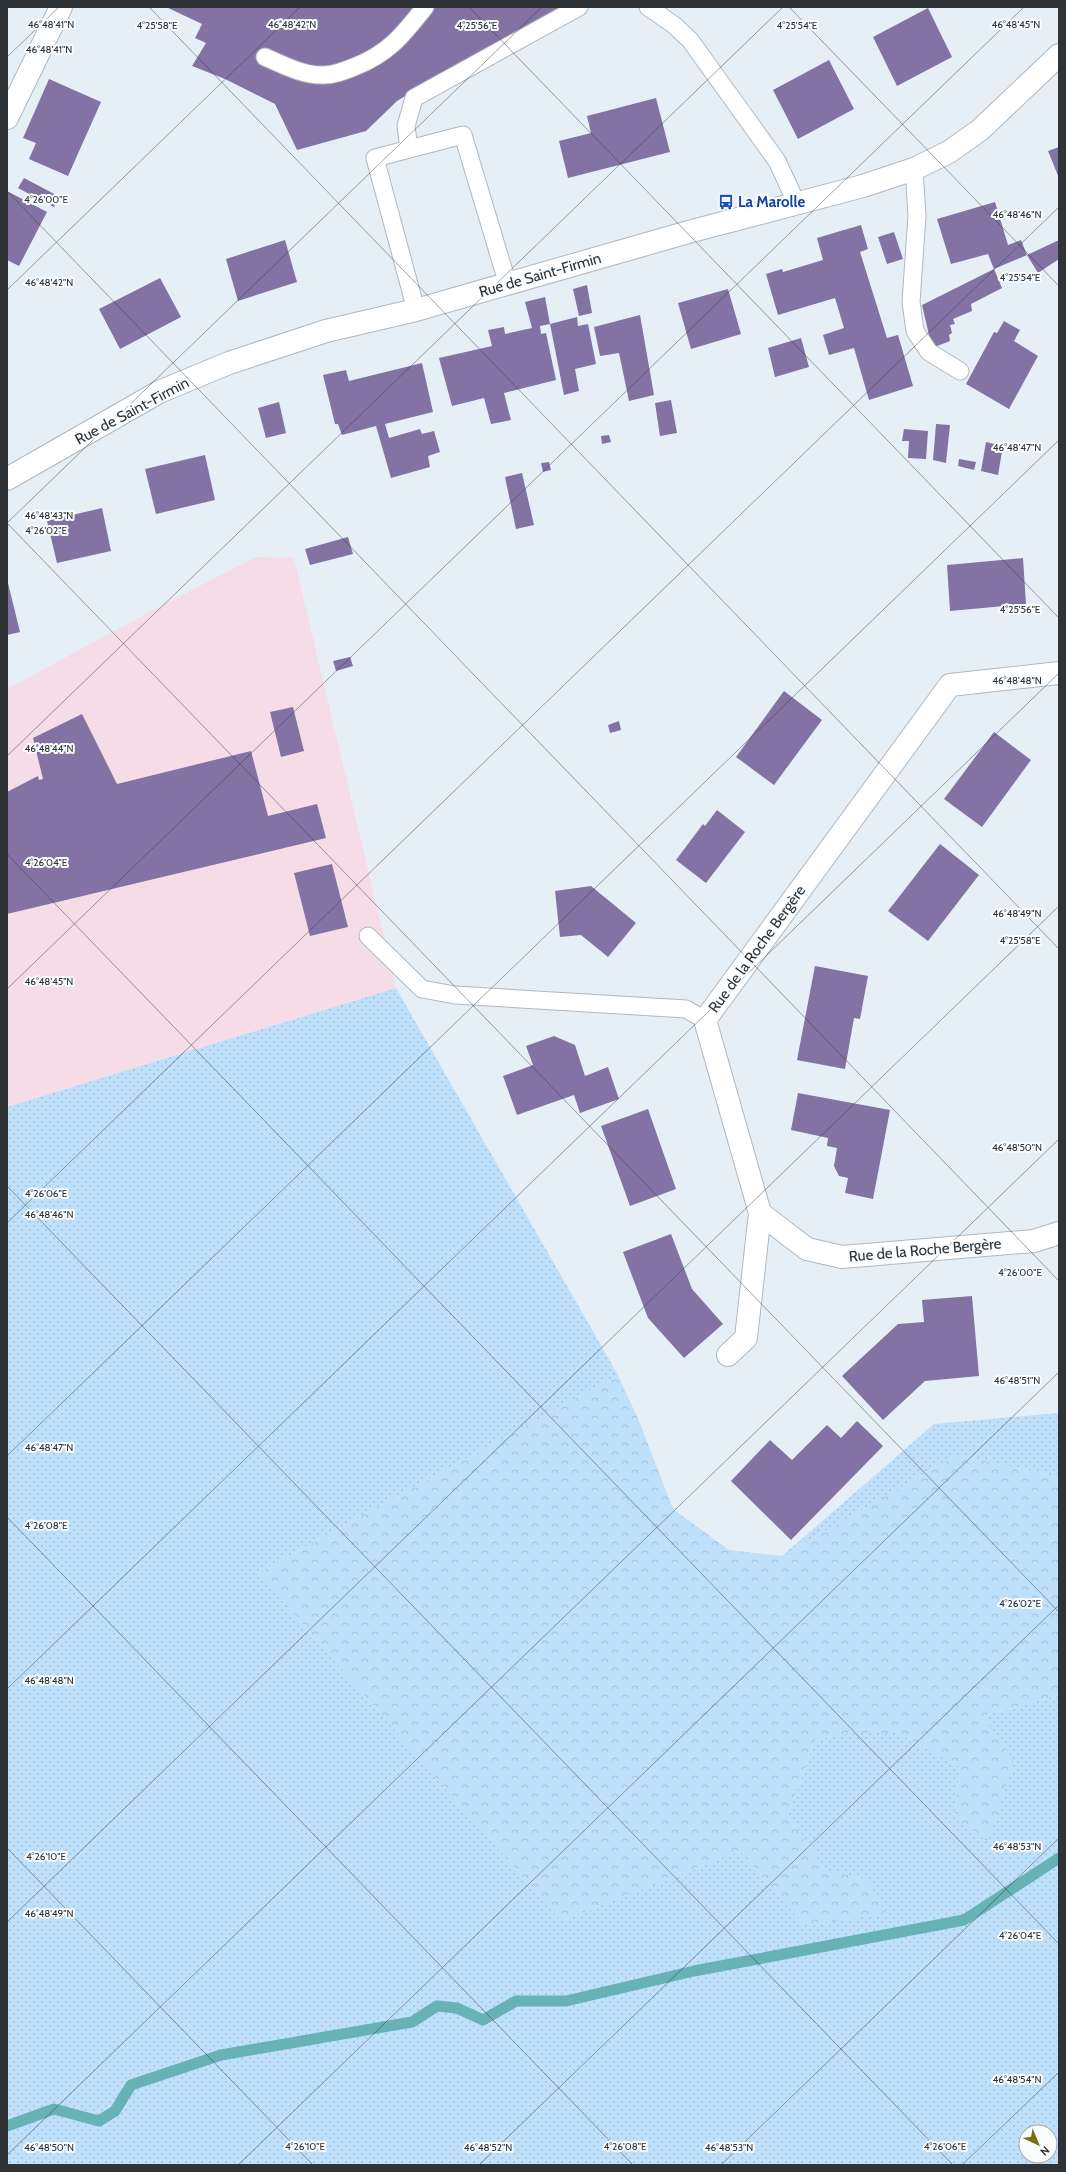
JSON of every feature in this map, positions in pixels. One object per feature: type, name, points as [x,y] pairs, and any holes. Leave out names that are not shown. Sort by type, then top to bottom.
[{"type":"street","points":[[7,118],[61,7]]},
{"type":"street","name":"Rue de Saint-Firmin","points":[[7,479],[159,392],[229,363],[326,331],[416,310],[508,285],[692,231],[863,186],[914,169],[949,152],[980,130],[1059,55]]},
{"type":"street","name":"Rue de la Roche Bergère","points":[[1059,673],[950,685],[705,1020],[760,1213],[807,1249],[842,1257],[1034,1241],[1059,1233]]},
{"type":"street","points":[[728,1355],[746,1338],[760,1213]]},
{"type":"lane","points":[[265,57],[298,71],[324,75],[343,72],[367,62],[389,48],[400,39],[426,7]]},
{"type":"lane","points":[[409,149],[406,126],[414,98],[579,7]]},
{"type":"lane","points":[[648,7],[674,25],[690,40],[777,160],[797,204]]},
{"type":"lane","points":[[416,310],[375,158],[463,135],[508,285]]},
{"type":"lane","points":[[914,169],[917,216],[911,302],[915,331],[929,352],[960,370]]},
{"type":"lane","points":[[368,936],[422,989],[454,994],[686,1009],[705,1020]]},
{"type":"shaded area","points":[[256,557],[294,558],[396,988],[7,1107],[7,689],[155,609]]},
{"type":"green space","points":[[396,988],[618,1375],[258,1573],[561,1921],[740,1851],[804,1925],[868,1880],[825,1870],[788,1816],[815,1740],[848,1733],[898,1733],[960,1767],[954,1817],[983,1716],[1059,1695],[1059,2165],[7,2165],[7,1107]]},
{"type":"green space","points":[[618,1375],[639,1421],[673,1509],[729,1550],[782,1556],[957,1455],[1059,1477],[1059,1695],[983,1716],[1014,1761],[987,1841],[954,1817],[960,1767],[898,1733],[848,1733],[815,1740],[788,1816],[825,1870],[868,1880],[886,1914],[804,1925],[740,1851],[561,1921],[258,1573]]},
{"type":"green space","points":[[1059,1413],[1059,1477],[957,1455],[782,1556],[934,1424]]},
{"type":"building","points":[[166,7],[562,7],[458,64],[397,101],[366,131],[297,150],[275,104],[225,79],[192,66],[206,43],[195,38],[202,24]]},
{"type":"building","points":[[928,8],[952,57],[897,86],[873,37]]},
{"type":"building","points":[[829,60],[854,109],[798,139],[773,90]]},
{"type":"building","points":[[49,79],[101,102],[68,176],[29,159],[36,143],[23,138]]},
{"type":"building","points":[[656,98],[670,152],[568,178],[559,141],[591,133],[587,116]]},
{"type":"building","points":[[1059,147],[1059,178],[1048,151]]},
{"type":"building","points":[[24,178],[60,197],[54,207],[18,188]]},
{"type":"building","points":[[7,191],[47,212],[19,266],[7,260]]},
{"type":"building","points":[[995,202],[1008,245],[1021,240],[1027,255],[994,269],[988,254],[951,264],[937,219]]},
{"type":"building","points":[[861,225],[868,249],[860,252],[887,338],[898,335],[913,386],[869,400],[854,348],[829,355],[823,335],[844,328],[835,298],[778,315],[766,274],[782,269],[783,272],[823,260],[817,238]]},
{"type":"building","points":[[894,232],[903,259],[887,264],[878,237]]},
{"type":"building","points":[[285,240],[297,282],[238,301],[226,259]]},
{"type":"building","points":[[1059,240],[1059,259],[1038,273],[1027,255]]},
{"type":"building","points":[[994,269],[1002,288],[971,304],[972,311],[953,319],[955,324],[950,325],[952,333],[949,335],[950,341],[932,348],[922,305]]},
{"type":"building","points":[[160,278],[181,317],[120,349],[99,309]]},
{"type":"building","points":[[587,285],[592,313],[579,316],[573,289]]},
{"type":"building","points":[[728,289],[741,334],[691,349],[678,303]]},
{"type":"building","points":[[545,297],[550,324],[540,326],[541,334],[546,333],[556,380],[504,393],[511,420],[491,424],[484,398],[452,406],[439,358],[492,346],[488,330],[504,327],[505,334],[532,328],[525,302]]},
{"type":"building","points":[[640,315],[654,395],[629,401],[619,353],[600,356],[594,327]]},
{"type":"building","points":[[577,317],[578,326],[588,324],[596,364],[575,369],[579,391],[564,395],[550,324]]},
{"type":"building","points":[[1004,321],[1020,330],[1014,341],[1038,356],[1009,409],[966,384],[994,332],[997,333]]},
{"type":"building","points":[[801,338],[809,367],[775,377],[768,348]]},
{"type":"building","points":[[422,363],[433,412],[385,424],[389,438],[420,429],[422,434],[434,431],[440,452],[428,456],[430,467],[391,478],[376,426],[342,435],[338,424],[335,424],[323,375],[346,370],[349,381]]},
{"type":"building","points":[[671,400],[677,433],[660,436],[655,403]]},
{"type":"building","points":[[279,402],[286,433],[266,438],[258,408]]},
{"type":"building","points":[[936,424],[950,425],[946,463],[933,460]]},
{"type":"building","points":[[904,429],[928,431],[926,459],[908,458],[909,441],[902,441]]},
{"type":"building","points":[[609,435],[611,442],[602,444],[601,436]]},
{"type":"building","points":[[986,442],[1003,446],[998,475],[981,471]]},
{"type":"building","points":[[205,455],[215,500],[156,514],[145,469]]},
{"type":"building","points":[[959,459],[976,462],[974,470],[958,466]]},
{"type":"building","points":[[549,462],[551,470],[543,472],[541,463]]},
{"type":"building","points":[[522,473],[534,525],[516,529],[505,477]]},
{"type":"building","points":[[102,508],[111,551],[57,563],[47,521]]},
{"type":"building","points":[[348,537],[353,554],[310,565],[305,549]]},
{"type":"building","points":[[1023,558],[1026,604],[950,611],[947,565]]},
{"type":"building","points":[[7,579],[20,632],[7,635]]},
{"type":"building","points":[[350,657],[353,666],[336,671],[333,661]]},
{"type":"building","points":[[784,691],[822,720],[774,785],[736,757]]},
{"type":"building","points":[[293,707],[304,751],[281,757],[270,712]]},
{"type":"building","points":[[82,714],[117,784],[251,751],[268,816],[317,804],[326,838],[7,914],[7,792],[38,776],[39,780],[43,779],[33,738]]},
{"type":"building","points":[[619,721],[621,730],[610,733],[608,725]]},
{"type":"building","points":[[994,732],[1031,760],[982,827],[944,799]]},
{"type":"building","points":[[717,810],[745,832],[706,883],[676,860],[703,824],[705,826]]},
{"type":"building","points":[[940,844],[979,875],[928,941],[888,911]]},
{"type":"building","points":[[332,864],[348,927],[310,936],[294,873]]},
{"type":"building","points":[[591,886],[636,923],[608,957],[581,935],[560,937],[555,891]]},
{"type":"building","points":[[815,966],[868,976],[860,1019],[854,1018],[845,1069],[797,1060]]},
{"type":"building","points":[[554,1036],[575,1045],[585,1076],[608,1067],[619,1099],[580,1113],[574,1095],[517,1115],[503,1076],[533,1065],[526,1046]]},
{"type":"building","points":[[798,1093],[890,1110],[873,1199],[845,1193],[848,1178],[839,1176],[834,1166],[837,1148],[827,1146],[828,1138],[791,1130]]},
{"type":"building","points":[[648,1109],[676,1189],[630,1206],[601,1126]]},
{"type":"building","points":[[671,1234],[692,1289],[723,1324],[684,1358],[648,1318],[623,1252]]},
{"type":"building","points":[[972,1296],[979,1376],[925,1381],[883,1420],[842,1376],[898,1324],[924,1322],[922,1300]]},
{"type":"building","points":[[857,1421],[883,1446],[791,1540],[731,1481],[770,1440],[792,1460],[827,1425],[841,1438]]},
{"type":"waterway","points":[[7,2126],[54,2109],[99,2121],[115,2111],[131,2085],[221,2055],[412,2022],[437,2006],[457,2008],[483,2020],[516,2001],[566,2001],[694,1971],[964,1920],[1059,1858]]},
{"type":"place","name":"La Marolle","points":[[726,202]]}]
